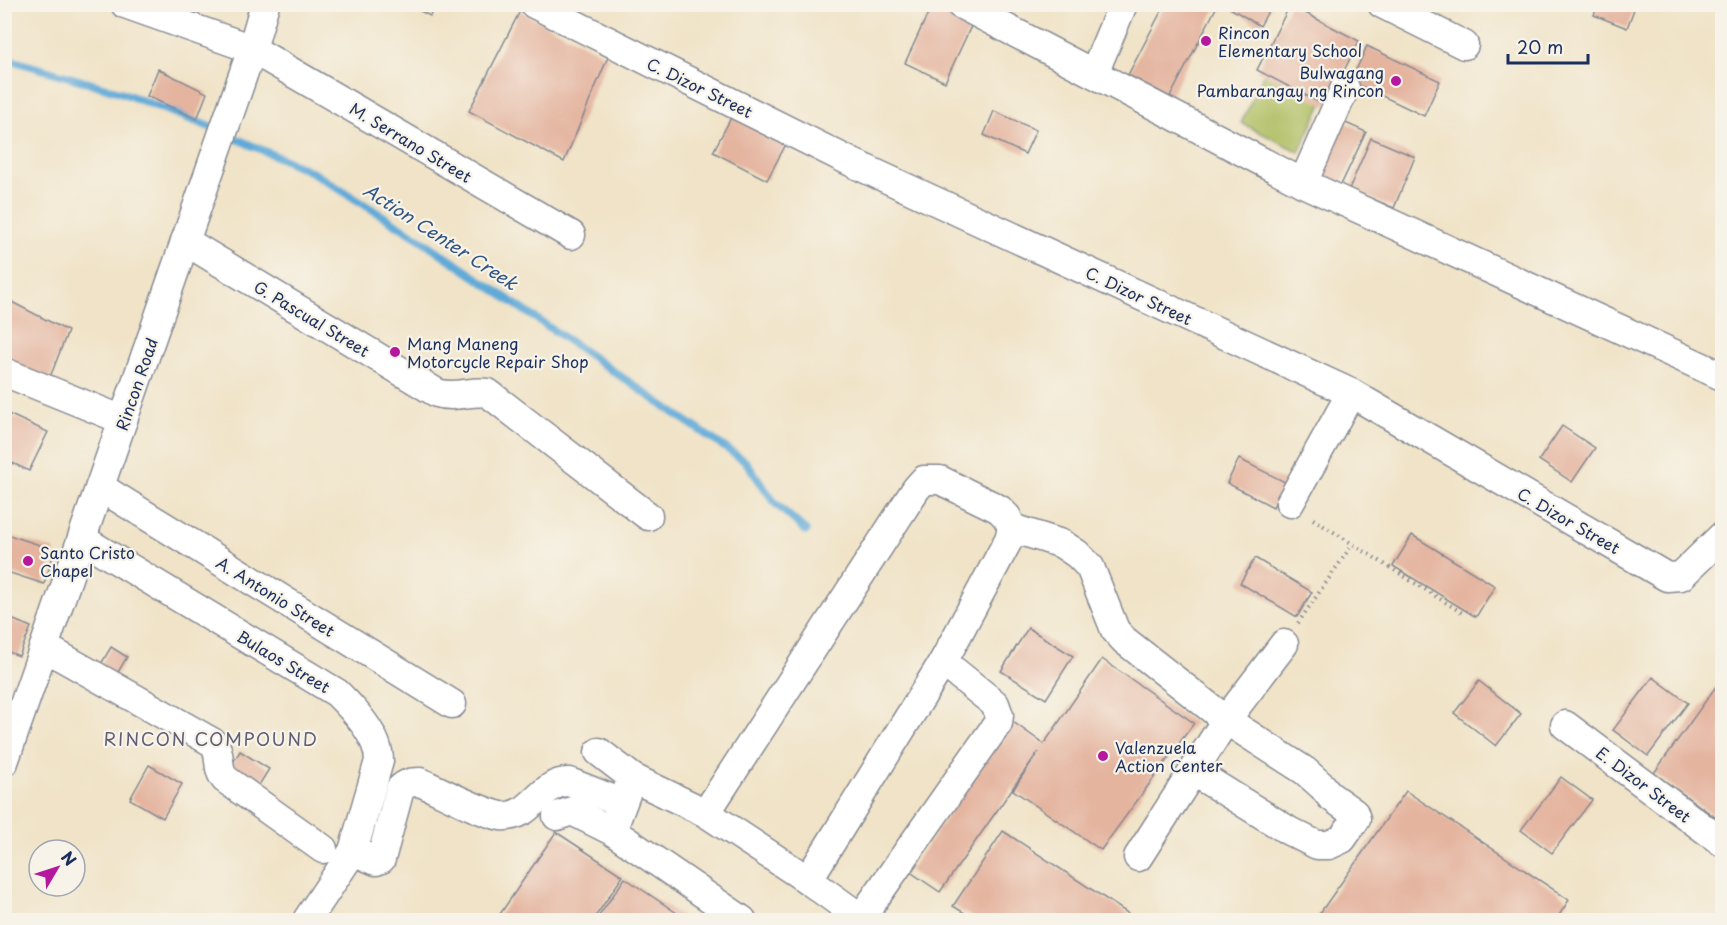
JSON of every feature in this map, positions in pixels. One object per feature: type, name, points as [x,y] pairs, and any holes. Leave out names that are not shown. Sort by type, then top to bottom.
[{"type":"street","name":"M. Serrano Street","points":[[125,4],[252,49],[571,236]]},
{"type":"street","name":"Rincon Road","points":[[4,762],[252,49],[264,4]]},
{"type":"street","name":"C. Dizor Street","points":[[534,4],[855,164],[1351,393],[1667,577],[1681,576],[1722,536]]},
{"type":"street","points":[[960,4],[1303,183],[1722,376]]},
{"type":"street","points":[[1094,73],[1123,4]]},
{"type":"street","points":[[1382,4],[1464,45]]},
{"type":"street","points":[[1303,183],[1345,88]]},
{"type":"street","name":"G. Pascual Street","points":[[185,241],[437,393],[448,397],[478,392],[488,393],[648,516]]},
{"type":"street","points":[[4,372],[123,420]]},
{"type":"street","points":[[1290,503],[1351,393]]},
{"type":"street","points":[[706,813],[924,480],[940,480],[999,509],[1007,517],[1012,528],[1009,539],[944,662],[808,880]]},
{"type":"street","name":"A. Antonio Street","points":[[100,487],[452,704]]},
{"type":"street","points":[[1012,528],[1062,544],[1077,554],[1090,567],[1115,630],[1124,640],[1226,720],[1305,771],[1330,796],[1354,813],[1356,819],[1342,839],[1329,845],[1317,845],[1289,831],[1194,772]]},
{"type":"street","name":"Bulaos Street","points":[[82,539],[338,693],[353,709],[379,749],[379,761],[353,851],[307,921]]},
{"type":"street","points":[[1138,857],[1226,720],[1284,644]]},
{"type":"street","points":[[44,646],[212,742],[219,752],[218,768],[225,779],[323,849]]},
{"type":"street","points":[[353,851],[376,861],[381,859],[400,789],[406,784],[420,782],[502,816],[511,816],[523,811],[554,784],[569,782],[627,791],[706,813],[808,880],[862,919],[998,723],[999,715],[995,704],[944,662]]},
{"type":"street","name":"E. Dizor Street","points":[[1565,725],[1722,842]]},
{"type":"street","points":[[599,752],[627,791]]},
{"type":"street","points":[[612,831],[627,791]]},
{"type":"street","points":[[557,816],[572,811],[612,831],[742,921]]},
{"type":"path","points":[[1290,503],[1352,545],[1464,614]]},
{"type":"path","points":[[1284,644],[1352,545]]},
{"type":"green space","points":[[1293,15],[1351,43],[1299,152],[1241,123]]},
{"type":"building","points":[[1165,4],[1214,4],[1217,6],[1170,97],[1128,75]]},
{"type":"building","points":[[1223,4],[1272,4],[1260,26]]},
{"type":"building","points":[[1598,4],[1636,4],[1627,28],[1594,15]]},
{"type":"building","points":[[408,5],[435,5],[430,16]]},
{"type":"building","points":[[932,5],[972,24],[945,82],[905,63]]},
{"type":"building","points":[[1290,5],[1359,41],[1326,106],[1257,70]]},
{"type":"building","points":[[520,11],[608,57],[564,162],[469,111]]},
{"type":"building","name":"Bulwagang Pambarangay ng Rincon","points":[[1367,46],[1440,81],[1424,116],[1351,81]]},
{"type":"building","points":[[158,69],[207,93],[197,119],[147,96]]},
{"type":"building","points":[[994,111],[1036,130],[1025,154],[984,135]]},
{"type":"building","points":[[732,116],[786,144],[767,180],[713,152]]},
{"type":"building","points":[[1339,120],[1366,132],[1339,189],[1312,177]]},
{"type":"building","points":[[1371,138],[1415,157],[1394,208],[1349,189]]},
{"type":"building","points":[[4,298],[68,331],[47,385],[4,367]]},
{"type":"building","points":[[4,412],[48,432],[29,471],[4,459]]},
{"type":"building","points":[[1562,426],[1595,448],[1572,482],[1539,460]]},
{"type":"building","points":[[1239,459],[1285,482],[1273,507],[1227,483]]},
{"type":"building","name":"Santo Cristo Chapel","points":[[9,535],[55,550],[44,584],[4,571],[4,549]]},
{"type":"building","points":[[1412,535],[1495,586],[1476,617],[1393,566]]},
{"type":"building","points":[[1255,558],[1312,592],[1297,617],[1240,583]]},
{"type":"building","points":[[4,616],[31,627],[19,656],[4,650]]},
{"type":"building","points":[[1028,628],[1073,656],[1046,699],[1001,671]]},
{"type":"building","points":[[111,647],[127,657],[114,679],[98,669]]},
{"type":"building","name":"Valenzuela Action Center","points":[[1102,659],[1194,723],[1101,850],[1013,790],[1038,752],[940,892],[909,871],[1013,722],[1044,744]]},
{"type":"building","points":[[1653,677],[1688,703],[1648,756],[1613,730]]},
{"type":"building","points":[[1722,678],[1722,822],[1654,773]]},
{"type":"building","points":[[1479,681],[1521,714],[1496,746],[1454,713]]},
{"type":"building","points":[[240,751],[269,769],[256,790],[227,772]]},
{"type":"building","points":[[149,765],[182,784],[163,818],[130,799]]},
{"type":"building","points":[[1561,777],[1592,800],[1552,853],[1521,830]]},
{"type":"building","points":[[1406,791],[1569,900],[1556,920],[1315,920]]},
{"type":"building","points":[[1003,831],[1138,920],[976,920],[953,906]]},
{"type":"building","points":[[556,832],[623,876],[593,920],[496,920]]},
{"type":"building","points":[[625,878],[687,920],[596,920]]},
{"type":"waterway","name":"Action Center Creek","points":[[4,58],[120,92],[210,127],[312,172],[420,239],[746,462],[775,503],[806,531]]},
{"type":"place","name":"Rincon Elementary School","points":[[1206,41]]},
{"type":"place","name":"Bulwagang Pambarangay ng Rincon","points":[[1396,81]]},
{"type":"place","name":"Mang Maneng Motorcycle Repair Shop","points":[[395,352]]},
{"type":"place","name":"Santo Cristo Chapel","points":[[28,561]]},
{"type":"place","name":"Valenzuela Action Center","points":[[1103,756]]},
{"type":"district","name":"RINCON COMPOUND","points":[[211,738]]}]
